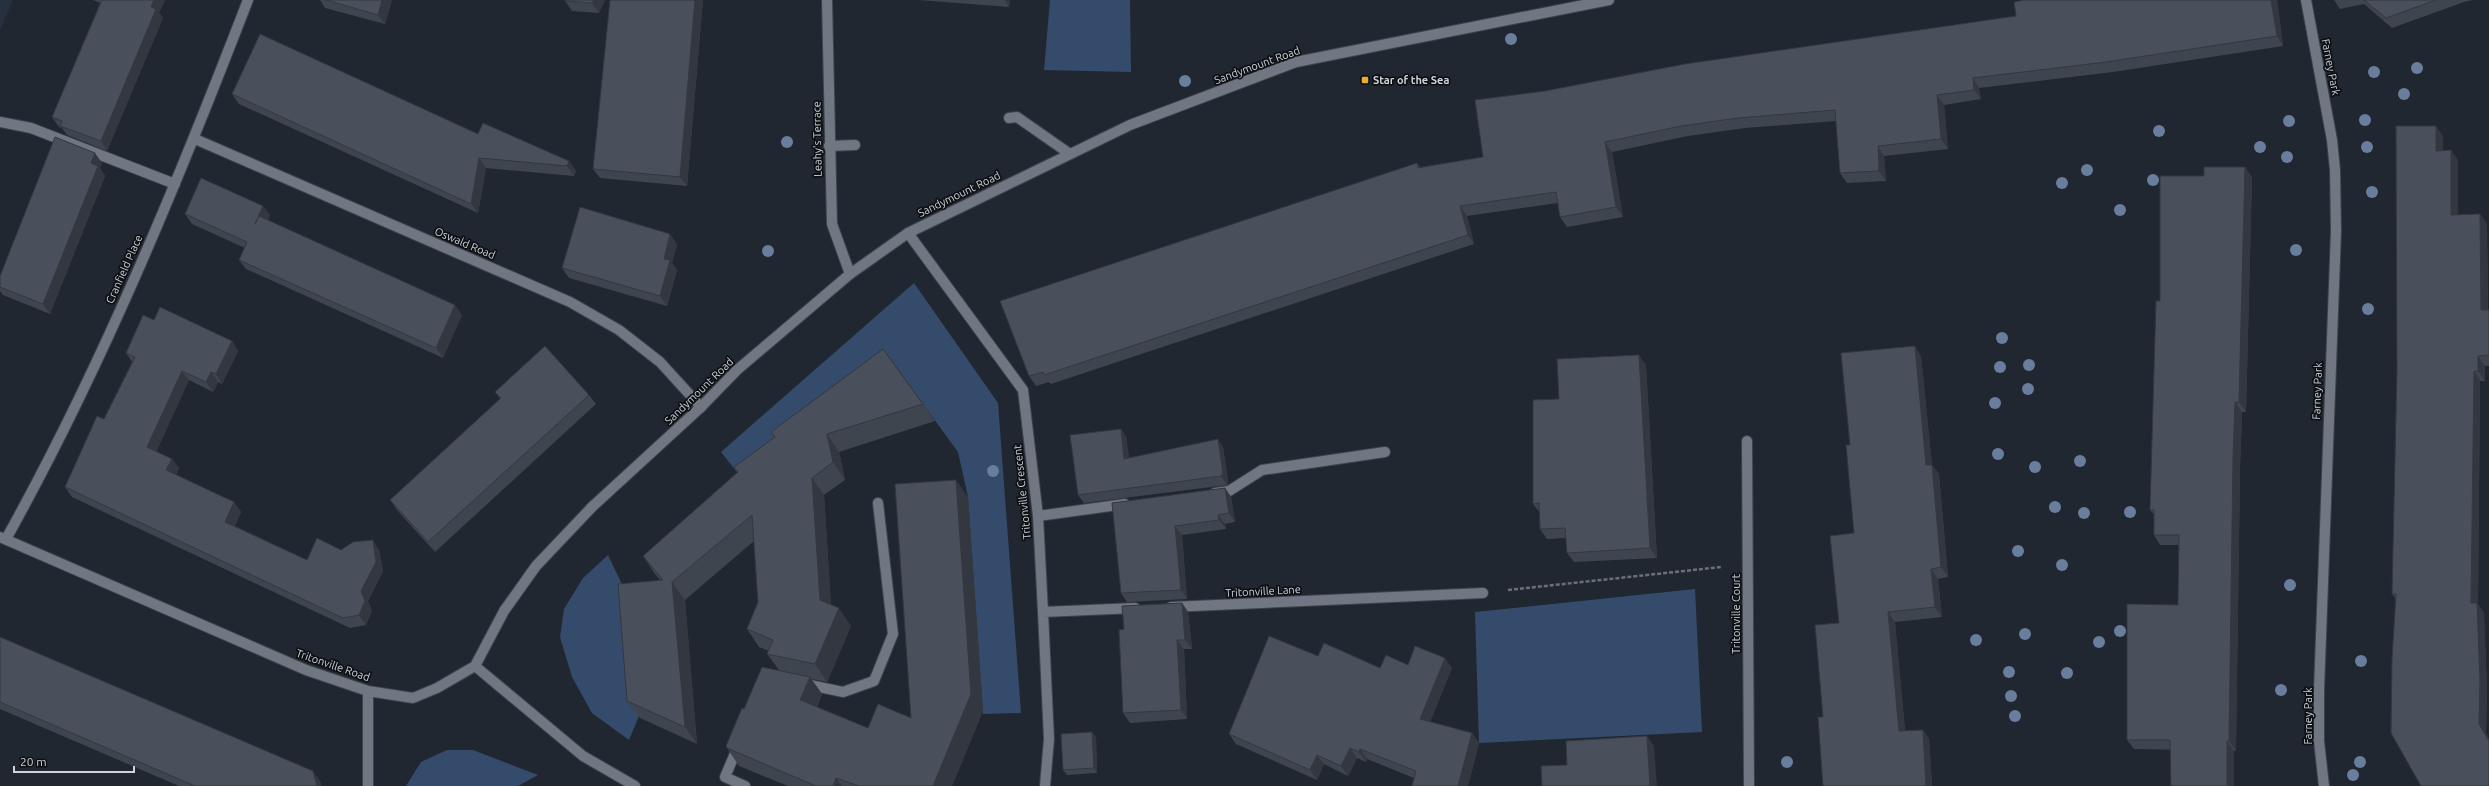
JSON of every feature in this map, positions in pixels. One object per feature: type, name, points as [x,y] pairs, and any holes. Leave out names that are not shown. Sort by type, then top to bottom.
[{"type":"street","name":"Cranfield Place","points":[[3,538],[77,406],[194,139],[248,0]]},
{"type":"street","name":"Leahy's Terrace","points":[[827,0],[829,146],[832,224],[850,274]]},
{"type":"street","name":"Sandymount Road","points":[[475,666],[504,611],[536,566],[592,507],[701,407],[738,370],[850,274],[908,233],[1130,124],[1296,62],[1608,0]]},
{"type":"street","name":"Farney Park","points":[[2306,0],[2332,140],[2335,170],[2336,231],[2319,691],[2320,749],[2324,786]]},
{"type":"street","points":[[1009,118],[1016,117],[1070,154]]},
{"type":"street","points":[[0,122],[31,128],[174,184]]},
{"type":"street","name":"Oswald Road","points":[[194,139],[570,302],[619,330],[660,362],[701,407]]},
{"type":"street","points":[[829,146],[855,145]]},
{"type":"street","name":"Tritonville Crescent","points":[[908,233],[1023,390],[1038,516],[1048,740],[1044,786]]},
{"type":"street","name":"Tritonville Court","points":[[1747,441],[1749,786]]},
{"type":"street","points":[[1206,494],[1229,491],[1262,470],[1385,452]]},
{"type":"street","points":[[798,682],[843,692],[874,681],[893,634],[878,503]]},
{"type":"street","points":[[1038,516],[1137,503]]},
{"type":"street","name":"Tritonville Road","points":[[3,538],[306,670],[368,690],[413,698],[437,688],[475,666]]},
{"type":"street","name":"Tritonville Lane","points":[[1161,607],[1483,593]]},
{"type":"street","points":[[1043,612],[1145,608]]},
{"type":"street","points":[[475,666],[583,756],[635,786]]},
{"type":"street","points":[[368,690],[368,786]]},
{"type":"street","points":[[743,734],[725,777],[745,786]]},
{"type":"path","points":[[1483,593],[1748,564]]},
{"type":"shaded area","points":[[0,0],[13,0],[0,30]]},
{"type":"shaded area","points":[[1050,0],[1130,0],[1131,72],[1044,70]]},
{"type":"shaded area","points":[[914,283],[998,403],[1021,713],[983,714],[968,497],[958,452],[896,367],[747,485],[721,452]]},
{"type":"shaded area","points":[[608,555],[630,601],[639,716],[629,740],[592,713],[572,677],[560,637],[564,609],[583,578]]},
{"type":"shaded area","points":[[1695,589],[1702,732],[1479,743],[1475,612]]},
{"type":"shaded area","points":[[447,750],[473,750],[538,775],[518,786],[406,786],[421,762]]},
{"type":"building","points":[[102,0],[154,0],[151,7],[156,9],[101,141],[60,126],[62,121],[52,117]]},
{"type":"building","points":[[326,0],[382,0],[378,15]]},
{"type":"building","points":[[565,0],[594,0],[592,3]]},
{"type":"building","points":[[610,0],[695,0],[680,177],[593,169]]},
{"type":"building","points":[[2024,0],[2271,0],[2277,36],[2106,62],[1973,78],[1974,90],[1937,95],[1941,139],[1878,146],[1879,171],[1840,173],[1835,110],[1738,118],[1681,126],[1605,142],[1616,207],[1560,217],[1556,192],[1460,206],[1468,235],[1044,375],[1043,372],[1029,376],[1000,301],[1417,163],[1418,168],[1483,157],[1475,100],[1545,91],[1685,64],[2016,16],[2014,2]]},
{"type":"building","points":[[2364,0],[2436,0],[2386,18]]},
{"type":"building","points":[[260,34],[478,134],[483,123],[569,161],[567,166],[479,158],[471,204],[232,94]]},
{"type":"building","points":[[2396,126],[2436,126],[2436,151],[2451,150],[2451,215],[2480,214],[2481,310],[2489,310],[2489,355],[2478,356],[2478,371],[2474,371],[2471,603],[2477,603],[2480,680],[2479,724],[2489,741],[2489,786],[2421,786],[2391,733],[2392,659],[2396,594],[2392,594],[2397,370]]},
{"type":"building","points":[[55,137],[95,153],[91,163],[98,166],[43,304],[0,287],[0,276]]},
{"type":"building","points":[[2204,167],[2245,167],[2239,402],[2235,402],[2233,458],[2227,786],[2171,786],[2170,740],[2127,740],[2127,604],[2178,605],[2179,535],[2154,535],[2154,510],[2150,510],[2156,301],[2160,301],[2160,176],[2204,176]]},
{"type":"building","points":[[201,178],[263,206],[255,224],[259,216],[455,305],[436,348],[239,260],[247,242],[185,214]]},
{"type":"building","points":[[580,207],[670,234],[664,259],[670,260],[660,296],[562,268]]},
{"type":"building","points":[[160,307],[232,341],[216,374],[211,372],[206,382],[182,371],[147,447],[172,459],[166,470],[234,502],[225,522],[307,560],[317,538],[341,550],[353,542],[373,540],[376,562],[361,591],[365,601],[359,615],[343,618],[65,487],[97,416],[104,419],[135,357],[126,353],[143,315],[154,320]]},
{"type":"building","points":[[545,346],[589,395],[428,542],[390,500],[501,398],[495,392]]},
{"type":"building","points":[[1915,346],[1926,465],[1932,465],[1941,567],[1931,569],[1935,607],[1888,612],[1899,731],[1923,730],[1926,786],[1823,786],[1818,717],[1823,717],[1815,625],[1839,623],[1830,536],[1854,533],[1846,445],[1850,445],[1841,353]]},
{"type":"building","points":[[883,349],[923,404],[827,434],[833,462],[812,478],[820,600],[839,608],[815,664],[767,654],[773,640],[747,629],[758,602],[752,515],[672,582],[685,727],[627,701],[618,584],[663,580],[643,556],[738,472],[734,467],[775,437],[771,432]]},
{"type":"building","points":[[1639,355],[1650,548],[1567,553],[1565,528],[1540,529],[1539,503],[1533,504],[1533,400],[1559,399],[1557,359]]},
{"type":"building","points":[[1121,429],[1124,459],[1218,439],[1223,473],[1221,476],[1078,495],[1070,435]]},
{"type":"building","points":[[956,480],[971,694],[933,786],[859,786],[836,778],[833,786],[816,786],[727,748],[726,746],[742,708],[744,709],[762,667],[810,677],[800,700],[868,728],[878,704],[911,718],[895,484]]},
{"type":"building","points":[[1225,488],[1229,513],[1218,515],[1219,520],[1175,526],[1181,590],[1121,593],[1112,503]]},
{"type":"building","points":[[1182,603],[1185,640],[1177,640],[1181,710],[1123,713],[1119,630],[1124,629],[1122,606]]},
{"type":"building","points":[[1269,636],[1318,656],[1324,643],[1380,668],[1386,655],[1408,665],[1415,646],[1445,658],[1420,719],[1472,733],[1458,786],[1412,786],[1416,771],[1360,749],[1359,752],[1350,748],[1341,766],[1317,755],[1310,770],[1229,734]]},
{"type":"building","points":[[0,637],[313,771],[317,786],[195,786],[0,702]]},
{"type":"building","points":[[1092,732],[1094,768],[1063,770],[1061,734]]},
{"type":"building","points":[[1647,736],[1650,786],[1542,786],[1541,766],[1567,765],[1566,741]]},
{"type":"place","name":"Star of the Sea","points":[[1365,80]]}]
